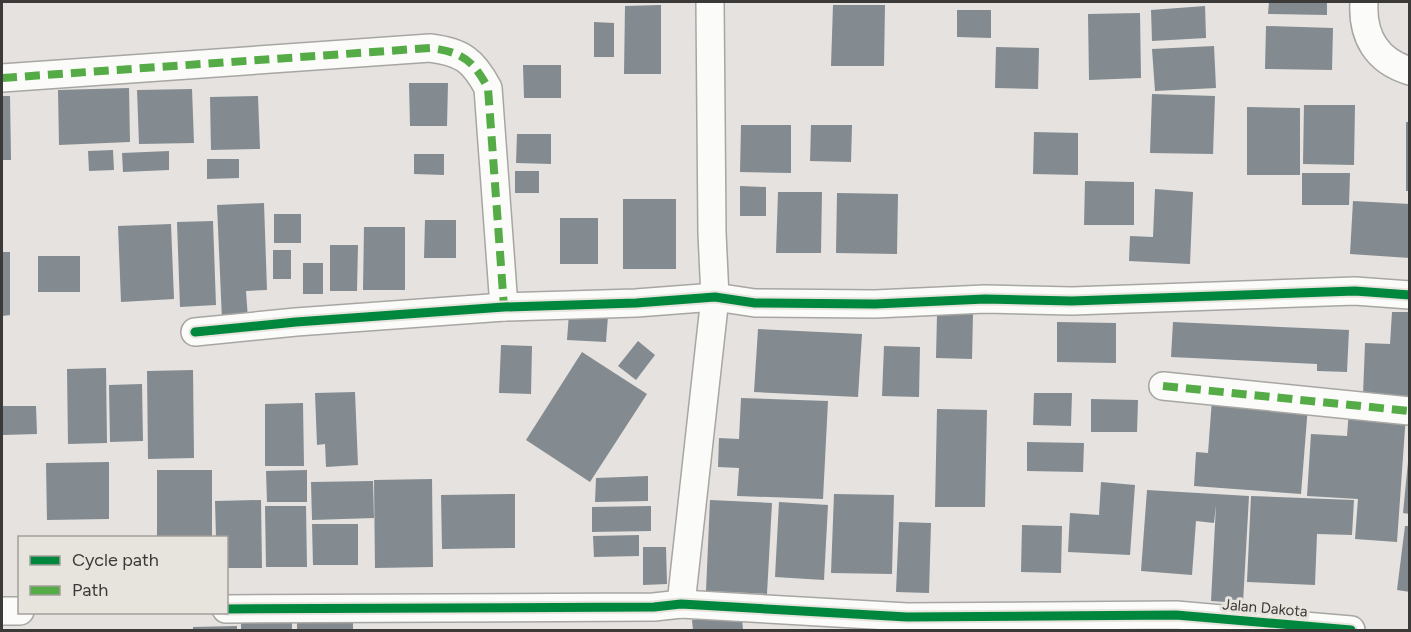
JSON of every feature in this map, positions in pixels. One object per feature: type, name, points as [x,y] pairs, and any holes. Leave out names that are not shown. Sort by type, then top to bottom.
[{"type":"street","points":[[681,604],[716,297],[711,233],[710,2]]},
{"type":"street","points":[[1364,2],[1365,29],[1377,53],[1387,61],[1410,71]]},
{"type":"street","points":[[2,78],[430,48],[454,53],[468,60],[478,70],[488,88],[504,308]]},
{"type":"street","points":[[195,332],[296,322],[504,308],[636,303],[716,297],[755,303],[875,304],[985,298],[1072,301],[1355,291],[1410,295]]},
{"type":"street","points":[[1162,386],[1410,411]]},
{"type":"street","name":"Jalan Dakota","points":[[228,609],[654,619],[681,604],[907,623],[1176,615],[1351,630]]},
{"type":"street","points":[[2,611],[18,611]]},
{"type":"building","points":[[1269,2],[1327,2],[1327,15],[1268,14]]},
{"type":"building","points":[[661,5],[661,74],[624,74],[625,6]]},
{"type":"building","points":[[833,5],[885,5],[884,66],[831,66]]},
{"type":"building","points":[[1205,6],[1206,38],[1152,41],[1151,10]]},
{"type":"building","points":[[957,10],[991,10],[991,38],[957,37]]},
{"type":"building","points":[[1140,13],[1141,78],[1089,80],[1088,14]]},
{"type":"building","points":[[594,22],[614,23],[614,57],[594,57]]},
{"type":"building","points":[[1266,26],[1333,28],[1332,70],[1265,69]]},
{"type":"building","points":[[1214,46],[1216,88],[1155,91],[1152,49]]},
{"type":"building","points":[[996,47],[1039,48],[1038,89],[995,88]]},
{"type":"building","points":[[523,65],[561,65],[561,98],[524,98]]},
{"type":"building","points":[[409,83],[448,83],[447,126],[410,126]]},
{"type":"building","points":[[129,88],[130,142],[59,145],[58,90]]},
{"type":"building","points":[[192,89],[194,143],[139,144],[137,90]]},
{"type":"building","points":[[1152,94],[1215,96],[1213,154],[1150,153]]},
{"type":"building","points":[[2,96],[10,96],[11,160],[2,160]]},
{"type":"building","points":[[258,96],[260,149],[211,150],[210,97]]},
{"type":"building","points":[[1304,105],[1355,105],[1354,165],[1303,164]]},
{"type":"building","points":[[1247,107],[1300,108],[1300,175],[1247,175]]},
{"type":"building","points":[[1406,122],[1410,122],[1410,191],[1406,191]]},
{"type":"building","points":[[741,125],[791,125],[791,173],[740,172]]},
{"type":"building","points":[[811,125],[852,125],[851,162],[810,161]]},
{"type":"building","points":[[1034,132],[1078,133],[1078,175],[1033,174]]},
{"type":"building","points":[[517,134],[551,134],[551,164],[516,163]]},
{"type":"building","points":[[113,150],[114,170],[89,171],[88,151]]},
{"type":"building","points":[[169,151],[169,170],[123,172],[122,153]]},
{"type":"building","points":[[414,154],[444,154],[444,175],[414,174]]},
{"type":"building","points":[[207,159],[239,159],[239,178],[207,179]]},
{"type":"building","points":[[515,171],[539,171],[539,193],[515,193]]},
{"type":"building","points":[[1302,173],[1350,173],[1349,205],[1302,205]]},
{"type":"building","points":[[1085,181],[1134,182],[1134,225],[1084,225]]},
{"type":"building","points":[[740,186],[766,187],[766,216],[740,216]]},
{"type":"building","points":[[1155,189],[1193,192],[1190,264],[1129,261],[1130,236],[1153,237]]},
{"type":"building","points":[[778,192],[822,192],[821,253],[776,253]]},
{"type":"building","points":[[837,193],[898,194],[897,254],[836,253]]},
{"type":"building","points":[[623,199],[676,199],[676,269],[623,269]]},
{"type":"building","points":[[1353,201],[1410,204],[1410,258],[1350,254]]},
{"type":"building","points":[[264,203],[267,290],[246,291],[248,319],[222,320],[217,205]]},
{"type":"building","points":[[274,214],[301,214],[301,243],[274,243]]},
{"type":"building","points":[[560,218],[598,218],[598,264],[560,264]]},
{"type":"building","points":[[425,220],[456,220],[456,258],[424,258]]},
{"type":"building","points":[[213,221],[216,305],[180,307],[177,222]]},
{"type":"building","points":[[171,224],[174,299],[121,302],[118,226]]},
{"type":"building","points":[[364,227],[405,227],[405,290],[363,290]]},
{"type":"building","points":[[330,245],[358,245],[357,291],[330,291]]},
{"type":"building","points":[[273,250],[291,250],[291,279],[273,279]]},
{"type":"building","points":[[2,252],[10,252],[10,315],[2,316]]},
{"type":"building","points":[[38,256],[80,256],[80,292],[38,292]]},
{"type":"building","points":[[303,263],[323,263],[323,294],[303,294]]},
{"type":"building","points":[[1392,312],[1410,312],[1410,396],[1363,395],[1365,343],[1390,344]]},
{"type":"building","points":[[569,313],[608,316],[606,342],[567,340]]},
{"type":"building","points":[[937,314],[973,314],[972,359],[936,358]]},
{"type":"building","points":[[1057,322],[1116,323],[1116,363],[1057,362]]},
{"type":"building","points":[[1173,322],[1349,330],[1347,372],[1317,371],[1317,364],[1171,357]]},
{"type":"building","points":[[758,329],[862,334],[858,397],[754,392]]},
{"type":"building","points":[[638,341],[655,355],[636,380],[618,366]]},
{"type":"building","points":[[501,345],[532,346],[531,394],[499,393]]},
{"type":"building","points":[[884,346],[920,347],[919,397],[882,396]]},
{"type":"building","points":[[582,352],[647,394],[590,482],[526,440]]},
{"type":"building","points":[[106,368],[107,443],[68,444],[67,369]]},
{"type":"building","points":[[193,370],[194,458],[148,459],[147,371]]},
{"type":"building","points":[[142,384],[143,441],[110,442],[109,385]]},
{"type":"building","points":[[355,392],[358,465],[326,467],[325,444],[317,445],[315,393]]},
{"type":"building","points":[[1034,393],[1072,393],[1071,426],[1033,425]]},
{"type":"building","points":[[741,398],[828,401],[823,499],[737,496],[739,468],[718,467],[719,438],[739,439]]},
{"type":"building","points":[[1091,399],[1138,400],[1137,432],[1091,432]]},
{"type":"building","points":[[1212,399],[1308,406],[1301,494],[1194,486],[1196,452],[1208,453]]},
{"type":"building","points":[[303,403],[304,466],[265,466],[265,404]]},
{"type":"building","points":[[2,406],[36,406],[37,434],[3,435]]},
{"type":"building","points":[[937,409],[987,410],[985,507],[935,507]]},
{"type":"building","points":[[1349,410],[1406,414],[1397,542],[1355,539],[1358,499],[1307,496],[1311,434],[1347,436]]},
{"type":"building","points":[[1027,442],[1084,443],[1083,472],[1027,471]]},
{"type":"building","points":[[109,462],[109,519],[47,520],[46,463]]},
{"type":"building","points":[[1408,462],[1410,462],[1410,514],[1403,513]]},
{"type":"building","points":[[157,470],[212,470],[212,536],[157,536]]},
{"type":"building","points":[[307,470],[307,502],[267,502],[266,471]]},
{"type":"building","points":[[648,476],[648,501],[595,502],[596,478]]},
{"type":"building","points":[[432,479],[433,567],[375,568],[374,480]]},
{"type":"building","points":[[373,481],[374,518],[312,520],[311,482]]},
{"type":"building","points":[[1101,482],[1135,485],[1130,555],[1068,552],[1070,513],[1099,515]]},
{"type":"building","points":[[1147,490],[1249,496],[1243,603],[1211,601],[1216,505],[1214,523],[1196,521],[1192,575],[1141,571]]},
{"type":"building","points":[[515,494],[515,548],[442,549],[441,495]]},
{"type":"building","points":[[834,494],[894,495],[892,574],[831,573]]},
{"type":"building","points":[[1251,496],[1354,500],[1352,535],[1317,534],[1315,585],[1247,582]]},
{"type":"building","points":[[261,500],[262,568],[228,568],[228,536],[216,536],[215,501]]},
{"type":"building","points":[[710,500],[772,503],[767,594],[706,591]]},
{"type":"building","points":[[779,502],[828,505],[824,580],[775,577]]},
{"type":"building","points":[[265,506],[306,506],[307,567],[266,567]]},
{"type":"building","points":[[651,506],[651,531],[592,532],[592,507]]},
{"type":"building","points":[[899,522],[931,523],[929,593],[896,592]]},
{"type":"building","points":[[312,524],[358,524],[358,565],[313,565]]},
{"type":"building","points":[[1022,525],[1062,526],[1061,573],[1021,572]]},
{"type":"building","points":[[1405,526],[1410,526],[1410,592],[1397,590]]},
{"type":"building","points":[[639,535],[639,556],[594,557],[593,536]]},
{"type":"building","points":[[643,547],[666,547],[667,584],[643,585]]},
{"type":"building","points":[[353,618],[353,630],[297,630],[297,621]]},
{"type":"building","points":[[742,618],[743,630],[693,630],[692,620]]},
{"type":"building","points":[[292,621],[292,630],[241,630],[241,623]]},
{"type":"building","points":[[237,626],[237,630],[193,630],[193,627]]},
{"type":"marked path","points":[[2,78],[430,48],[458,55],[477,70],[488,88],[504,307]]},
{"type":"marked path","points":[[1163,386],[1410,411]]},
{"type":"cycle path","points":[[195,332],[296,322],[504,307],[636,303],[715,297],[755,303],[875,304],[985,299],[1072,301],[1355,291],[1410,295]]},
{"type":"cycle path","points":[[228,609],[654,607],[681,604],[907,617],[1176,615],[1351,630]]}]
